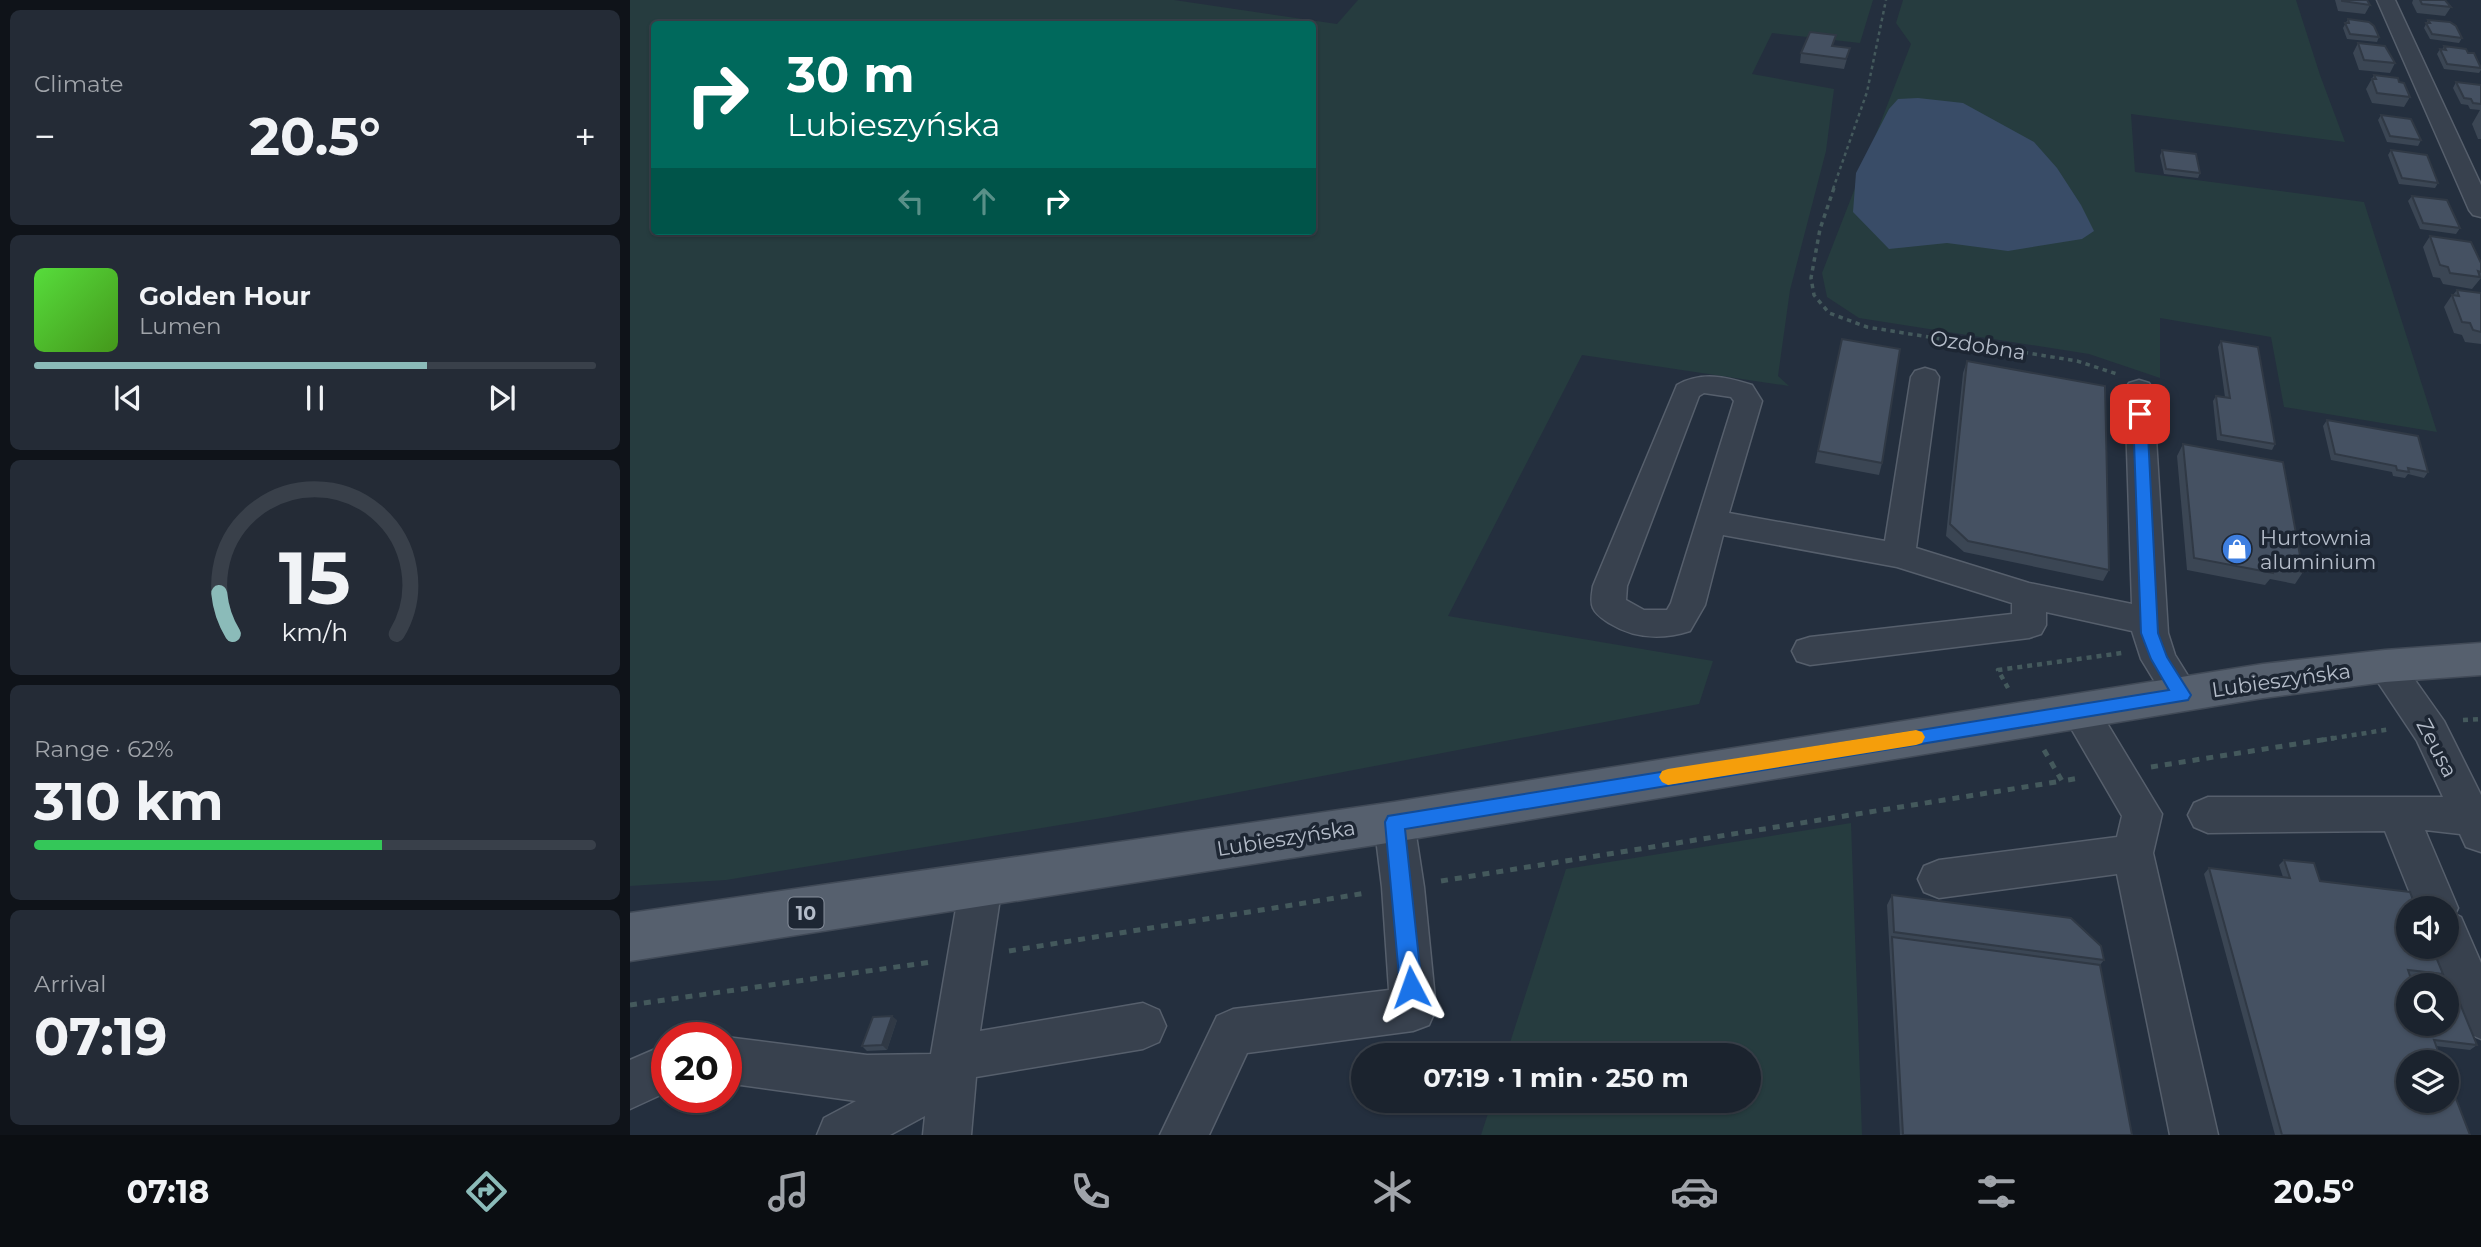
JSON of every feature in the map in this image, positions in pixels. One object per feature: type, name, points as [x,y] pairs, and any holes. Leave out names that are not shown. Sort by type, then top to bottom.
[{"type":"main road","name":"Lubieszyńska","points":[[630,937],[1394,822],[2311,674],[2481,659]]},
{"type":"street","points":[[2386,0],[2481,210]]},
{"type":"street","points":[[1899,555],[1925,377]]},
{"type":"street","points":[[1699,383],[1742,391],[1748,401],[1711,521],[1688,605],[1678,622],[1653,627],[1626,618],[1608,605],[1610,586],[1687,391],[1699,383]]},
{"type":"street","points":[[2139,390],[2149,621],[2154,648],[2182,695]]},
{"type":"street","points":[[1711,521],[1899,555],[2029,596],[2149,621]]},
{"type":"street","points":[[1810,651],[2029,625],[2029,596]]},
{"type":"street","name":"Zeusa","points":[[2385,666],[2426,724],[2477,827]]},
{"type":"street","points":[[2080,711],[2142,814],[2133,853],[2194,1135]]},
{"type":"street","points":[[2398,813],[2432,896]]},
{"type":"street","points":[[2208,815],[2428,813],[2477,827]]},
{"type":"street","points":[[1184,1135],[1233,1032],[1413,1009],[1403,887],[1394,822]]},
{"type":"street","points":[[1939,879],[2133,853]]},
{"type":"street","points":[[947,1135],[953,1067],[981,885]]},
{"type":"street","points":[[2458,959],[2481,1016]]},
{"type":"street","points":[[742,1062],[852,1079],[901,1081],[953,1067],[1143,1026]]},
{"type":"street","points":[[841,1135],[953,1067]]},
{"type":"street","points":[[630,1086],[651,1075]]},
{"type":"path","name":"Ozdobna","points":[[1886,0],[1863,106],[1826,206],[1812,264],[1811,284],[1816,299],[1847,322],[2077,361],[2116,373],[2139,390]]},
{"type":"path","points":[[630,1005],[969,957],[2062,781]]},
{"type":"green space","points":[[630,0],[1174,0],[1337,24],[1358,0],[1873,0],[1860,43],[1772,33],[1752,74],[1834,89],[1826,151],[1790,290],[1778,376],[1789,386],[1582,355],[1448,616],[1713,661],[1699,704],[1108,817],[726,880],[630,886]]},
{"type":"green space","points":[[1903,0],[2296,0],[2345,142],[2131,114],[2135,172],[2364,202],[2437,432],[2284,407],[2271,337],[2160,318],[2160,378],[2089,354],[1859,318],[1827,297],[1822,273],[1911,44],[1896,23]]},
{"type":"green space","points":[[1851,823],[1862,1135],[1481,1135],[1488,1113],[1761,1113],[1761,1043],[1510,1043],[1566,869]]},
{"type":"water","points":[[1918,98],[1963,103],[2034,142],[2057,168],[2094,231],[2082,239],[2008,251],[1947,243],[1889,249],[1853,212],[1856,173],[1889,109],[1898,99]]},
{"type":"building","points":[[2367,0],[2370,5],[2342,1]]},
{"type":"building","points":[[2420,0],[2445,0],[2451,7],[2422,4]]},
{"type":"building","points":[[2348,19],[2369,22],[2379,37],[2350,34],[2345,23],[2349,23]]},
{"type":"building","points":[[2428,20],[2450,22],[2456,26],[2462,38],[2432,34],[2426,23],[2430,23]]},
{"type":"building","points":[[1810,32],[1836,35],[1832,46],[1850,48],[1846,59],[1801,53]]},
{"type":"building","points":[[2358,43],[2385,46],[2395,63],[2364,60]]},
{"type":"building","points":[[2444,46],[2474,53],[2481,68],[2447,64],[2440,49],[2446,50]]},
{"type":"building","points":[[2374,75],[2398,78],[2399,82],[2404,83],[2410,97],[2377,93],[2372,79],[2376,79]]},
{"type":"building","points":[[2456,82],[2481,85],[2481,104],[2464,98]]},
{"type":"building","points":[[2381,115],[2411,119],[2421,140],[2390,136]]},
{"type":"building","points":[[2162,150],[2196,154],[2200,173],[2166,169]]},
{"type":"building","points":[[2391,150],[2427,155],[2438,183],[2402,178]]},
{"type":"building","points":[[2412,196],[2447,200],[2460,228],[2423,223]]},
{"type":"building","points":[[2430,236],[2471,242],[2481,263],[2481,272],[2478,271],[2480,277],[2450,273],[2448,267],[2440,265]]},
{"type":"building","points":[[2457,290],[2481,293],[2481,332],[2473,330],[2470,323],[2462,322],[2452,295],[2459,296]]},
{"type":"building","points":[[1842,339],[1900,349],[1882,463],[1818,451]]},
{"type":"building","points":[[2221,341],[2258,347],[2275,444],[2221,435],[2216,396],[2230,398]]},
{"type":"building","points":[[1967,361],[2105,386],[2109,570],[1968,541],[1950,524]]},
{"type":"building","points":[[2327,420],[2418,436],[2428,472],[2408,468],[2409,472],[2397,470],[2396,466],[2335,454]]},
{"type":"building","points":[[2183,444],[2283,462],[2303,572],[2272,566],[2273,573],[2194,558]]},
{"type":"building","points":[[2284,860],[2314,863],[2320,881],[2410,892],[2412,896],[2396,896],[2396,959],[2437,959],[2443,973],[2408,970],[2409,973],[2396,973],[2396,1036],[2459,1036],[2459,1001],[2477,1045],[2434,1040],[2438,1050],[2396,1050],[2396,1113],[2459,1113],[2459,1107],[2470,1135],[2282,1135],[2209,868],[2290,878]]},
{"type":"building","points":[[1892,895],[2071,918],[2101,946],[2104,960],[1894,932]]},
{"type":"building","points":[[1892,937],[2100,965],[2132,1135],[1903,1135]]},
{"type":"building","points":[[892,1016],[882,1045],[862,1046],[873,1017]]},
{"type":"slow traffic","points":[[1668,777],[1916,737]]},
{"type":"place","name":"Hurtownia aluminium","points":[[2237,549]]},
{"type":"route","points":[[1411,987],[1403,887],[1394,822],[2182,695],[2159,659],[2150,633],[2140,414]]}]
